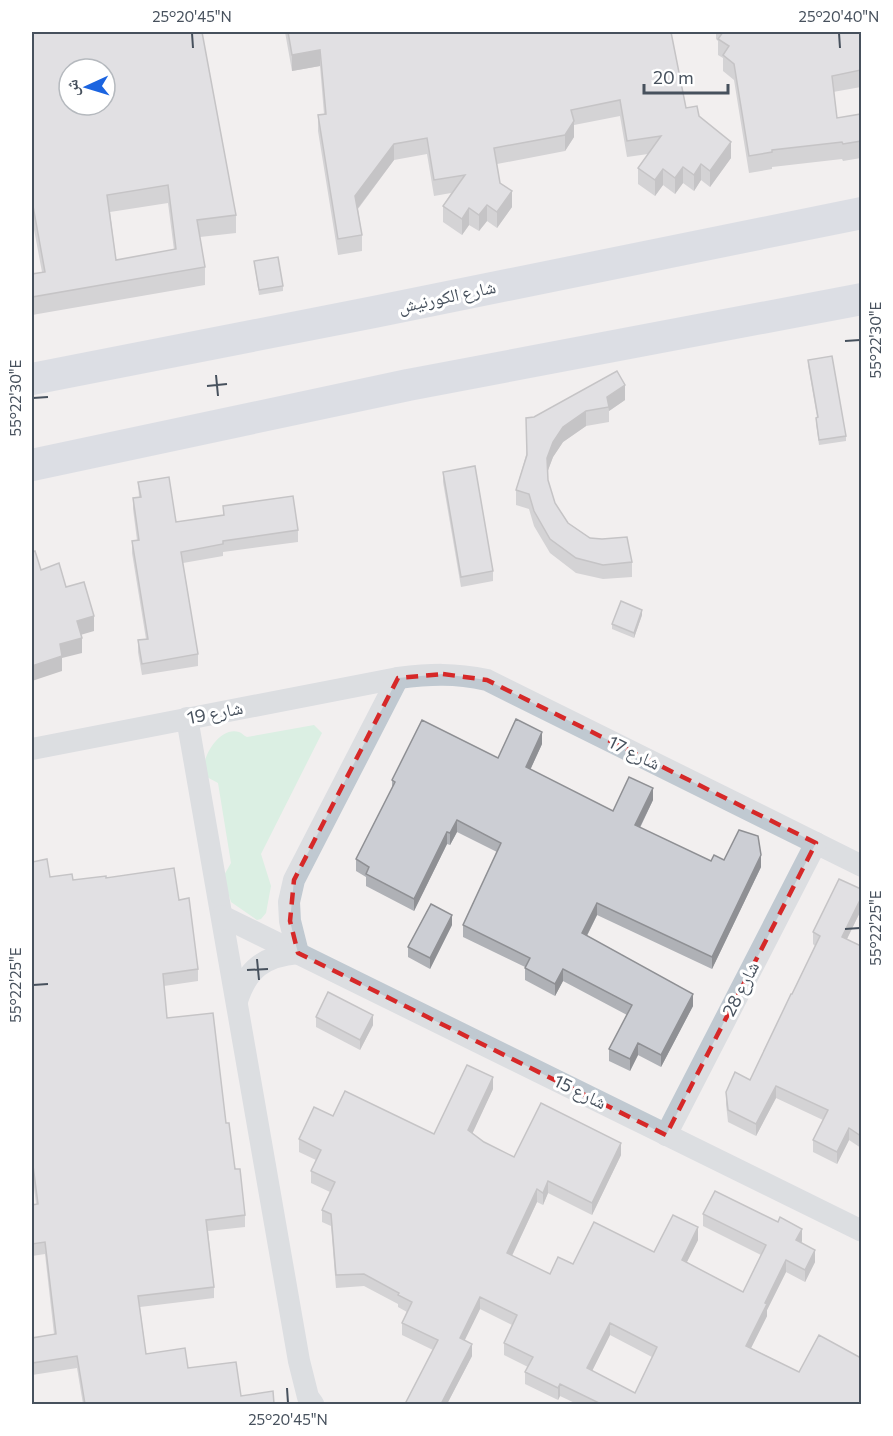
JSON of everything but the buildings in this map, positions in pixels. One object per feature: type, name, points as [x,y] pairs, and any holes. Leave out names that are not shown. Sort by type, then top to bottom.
[{"type":"street","name":"شارع الكورنيش","points":[[32,379],[861,213]]},
{"type":"street","points":[[32,465],[408,385],[861,299]]},
{"type":"street","name":"شارع 17","points":[[398,678],[443,674],[487,680],[861,866]]},
{"type":"street","points":[[237,1001],[250,974],[260,965],[271,958],[298,953],[290,921],[289,902],[294,880],[398,678]]},
{"type":"street","name":"شارع 19","points":[[32,749],[398,678]]},
{"type":"street","points":[[187,718],[299,1360],[308,1397],[313,1404]]},
{"type":"street","name":"شارع 28","points":[[666,1135],[816,843]]},
{"type":"street","name":"شارع 15","points":[[222,916],[861,1231]]},
{"type":"highlighted area","points":[[443,674],[487,680],[816,843],[666,1135],[298,953],[290,921],[294,880],[398,678]]},
{"type":"green space","points":[[314,725],[322,733],[261,854],[271,886],[266,913],[257,920],[231,902],[223,877],[231,863],[218,783],[205,776],[205,761],[209,750],[217,740],[233,731],[247,737]]}]
